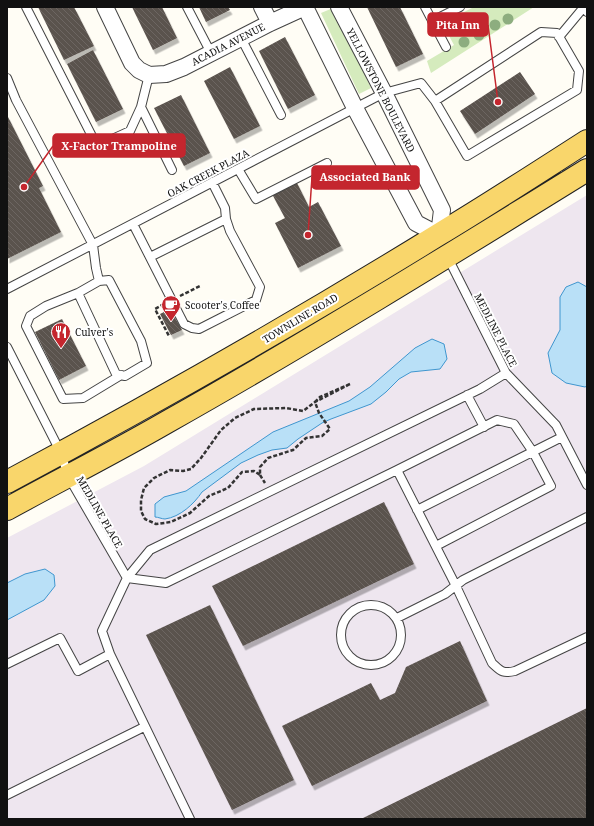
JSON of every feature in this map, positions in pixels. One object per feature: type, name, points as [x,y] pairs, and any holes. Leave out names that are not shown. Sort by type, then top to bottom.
[{"type":"main road","name":"TOWNLINE ROAD","points":[[7,509],[166,423],[225,389],[443,246],[587,141]]},
{"type":"main road","name":"TOWNLINE ROAD","points":[[7,482],[128,416],[276,332],[587,170]]},
{"type":"street","points":[[105,7],[132,63],[139,70],[149,75]]},
{"type":"street","points":[[262,7],[270,23]]},
{"type":"street","points":[[305,7],[355,108],[416,223],[443,246]]},
{"type":"street","name":"ACADIA AVENUE","points":[[149,75],[166,74],[184,67],[270,23],[305,7]]},
{"type":"street","name":"YELLOWSTONE BOULEVARD","points":[[339,7],[384,93],[442,210],[443,246]]},
{"type":"lane","points":[[26,7],[97,146],[130,132],[141,107],[149,75]]},
{"type":"lane","points":[[187,7],[211,53]]},
{"type":"lane","points":[[425,7],[446,47]]},
{"type":"lane","points":[[432,21],[460,7]]},
{"type":"lane","points":[[560,37],[584,7],[587,12]]},
{"type":"lane","points":[[541,32],[557,33],[579,70],[578,90],[467,156],[435,101],[541,32]]},
{"type":"lane","points":[[241,38],[281,115]]},
{"type":"lane","points":[[7,78],[16,100],[92,245],[100,281]]},
{"type":"lane","name":"OAK CREEK PLAZA","points":[[7,289],[384,93],[421,83],[435,101]]},
{"type":"lane","points":[[141,107],[172,170]]},
{"type":"lane","points":[[238,169],[256,199],[327,162]]},
{"type":"lane","points":[[133,224],[184,324],[192,328],[199,329],[256,300],[260,287],[230,231],[226,219],[225,208],[212,182]]},
{"type":"lane","points":[[150,257],[226,219]]},
{"type":"lane","name":"MEDLINE PLACE","points":[[443,246],[506,373],[556,425],[587,485]]},
{"type":"lane","points":[[78,293],[116,374],[121,375],[125,376],[147,363],[141,341],[110,280],[100,281],[78,293],[46,306],[30,316],[26,326],[63,399],[83,398],[121,375]]},
{"type":"lane","name":"MEDLINE PLACE","points":[[7,347],[61,453],[68,476],[127,578]]},
{"type":"lane","points":[[190,819],[110,654],[102,631],[127,578],[150,550],[480,389],[506,373]]},
{"type":"lane","points":[[467,395],[484,427]]},
{"type":"lane","points":[[127,578],[166,583],[497,420],[514,424],[533,452],[552,486],[436,546]]},
{"type":"lane","points":[[417,510],[562,437]]},
{"type":"lane","points":[[397,470],[456,586],[492,663],[501,671],[508,673],[515,671],[587,637]]},
{"type":"lane","points":[[397,618],[445,594],[463,580],[587,517]]},
{"type":"lane","points":[[372,604],[382,606],[397,618],[401,628],[402,638],[399,648],[393,656],[385,662],[375,665],[356,661],[348,655],[343,646],[341,637],[342,627],[346,618],[353,611],[362,606],[372,604]]},
{"type":"lane","points":[[7,664],[60,638],[78,671],[110,654]]},
{"type":"lane","points":[[7,795],[144,726]]},
{"type":"path","points":[[350,384],[315,402],[330,429],[322,436],[306,438],[293,450],[268,458],[260,467],[260,475],[254,472],[242,472],[228,488],[209,496],[190,513],[171,522],[156,524],[145,519],[141,511],[141,500],[144,488],[154,478],[170,470],[183,471],[191,469],[201,458],[221,430],[235,418],[254,409],[286,408],[303,411],[320,397],[350,384]]},
{"type":"shaded area","points":[[587,195],[587,819],[7,819],[7,538],[144,466]]},
{"type":"green space","points":[[474,7],[534,7],[431,73],[427,61],[454,45],[442,23]]},
{"type":"green space","points":[[333,8],[371,88],[359,94],[321,13]]},
{"type":"water","points":[[578,282],[587,287],[587,386],[585,387],[566,383],[552,373],[548,353],[560,330],[560,297],[566,287]]},
{"type":"water","points":[[432,339],[444,344],[447,359],[440,369],[411,372],[399,379],[371,404],[322,423],[287,448],[272,450],[241,463],[202,492],[191,505],[176,516],[165,519],[155,517],[155,504],[164,497],[186,491],[273,432],[349,401],[370,387],[415,348]]},
{"type":"water","points":[[45,569],[54,575],[55,586],[44,600],[7,620],[7,583],[25,574]]},
{"type":"building","points":[[38,7],[74,7],[94,46],[64,60]]},
{"type":"building","points":[[132,7],[162,7],[177,38],[153,50]]},
{"type":"building","points":[[199,7],[228,7],[230,10],[206,22]]},
{"type":"building","points":[[367,7],[400,7],[423,54],[396,67]]},
{"type":"building","points":[[285,37],[315,95],[288,109],[259,51]]},
{"type":"building","points":[[93,50],[123,109],[96,122],[67,64]]},
{"type":"building","points":[[230,67],[260,126],[234,139],[204,81]]},
{"type":"building","points":[[520,72],[535,94],[475,134],[460,111]]},
{"type":"building","points":[[181,95],[210,153],[184,166],[154,108]]},
{"type":"building","points":[[7,115],[43,186],[39,188],[61,232],[7,259]]},
{"type":"building","points":[[296,181],[309,207],[318,202],[341,246],[298,268],[275,223],[285,218],[272,194]]},
{"type":"building","name":"Scooter's Coffee","points":[[170,309],[182,330],[171,335],[160,314]]},
{"type":"building","name":"Culver's","points":[[62,319],[86,366],[59,380],[35,332]]},
{"type":"building","points":[[384,502],[414,564],[243,646],[212,586]]},
{"type":"building","points":[[210,605],[294,780],[232,810],[146,635]]},
{"type":"building","points":[[460,641],[487,701],[312,786],[282,726],[371,683],[380,700],[395,693],[406,667]]},
{"type":"building","points":[[587,708],[587,819],[361,819]]},
{"type":"place","name":"Pita Inn","points":[[498,102]]},
{"type":"place","name":"X-Factor Trampoline","points":[[24,187]]},
{"type":"place","name":"Associated Bank","points":[[308,235]]},
{"type":"place","name":"Scooter's Coffee","points":[[171,322]]},
{"type":"place","name":"Culver's","points":[[61,349]]}]
